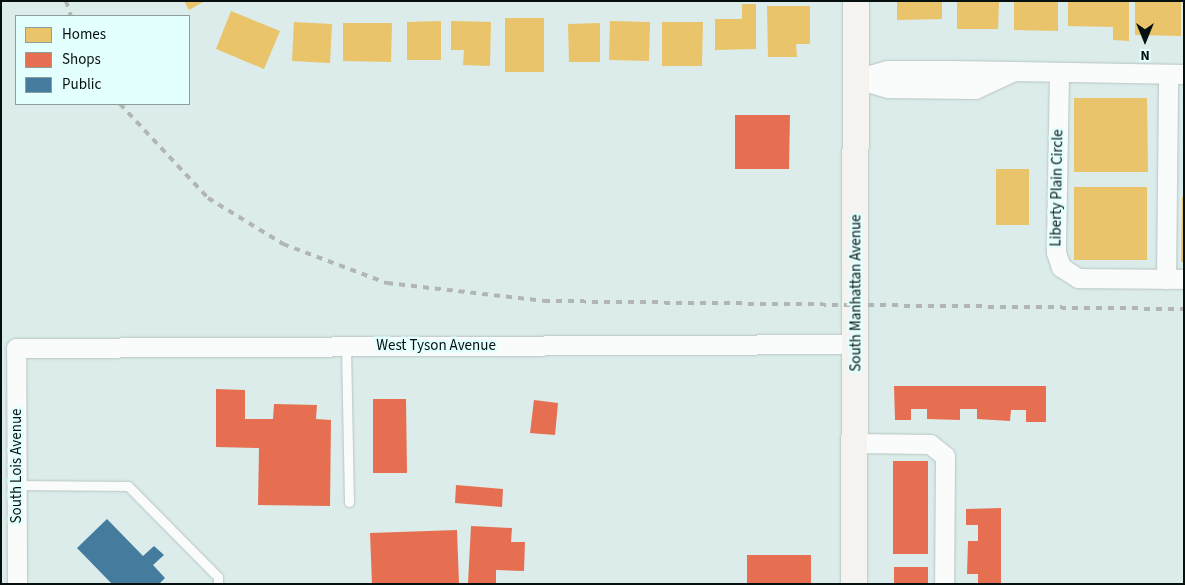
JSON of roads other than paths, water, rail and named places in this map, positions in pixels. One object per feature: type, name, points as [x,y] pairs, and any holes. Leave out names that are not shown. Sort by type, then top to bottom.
[{"type":"street","name":"South Manhattan Avenue","points":[[854,584],[856,1]]},
{"type":"street","points":[[856,79],[888,70],[949,79],[976,89],[1014,71],[1176,74],[1175,279]]},
{"type":"street","name":"Liberty Plain Circle","points":[[1059,72],[1056,252],[1061,267],[1078,278],[1175,279]]},
{"type":"street","name":"West Tyson Avenue","points":[[16,348],[856,344]]},
{"type":"street","name":"South Lois Avenue","points":[[16,348],[17,584]]},
{"type":"street","points":[[855,443],[930,444],[945,456],[944,584]]},
{"type":"lane","points":[[346,346],[349,502]]},
{"type":"lane","points":[[17,485],[128,486],[218,577],[218,584]]},
{"type":"railway","points":[[66,1],[71,15]]},
{"type":"railway","points":[[121,105],[208,198],[283,244],[387,283],[544,301],[1184,309]]}]
